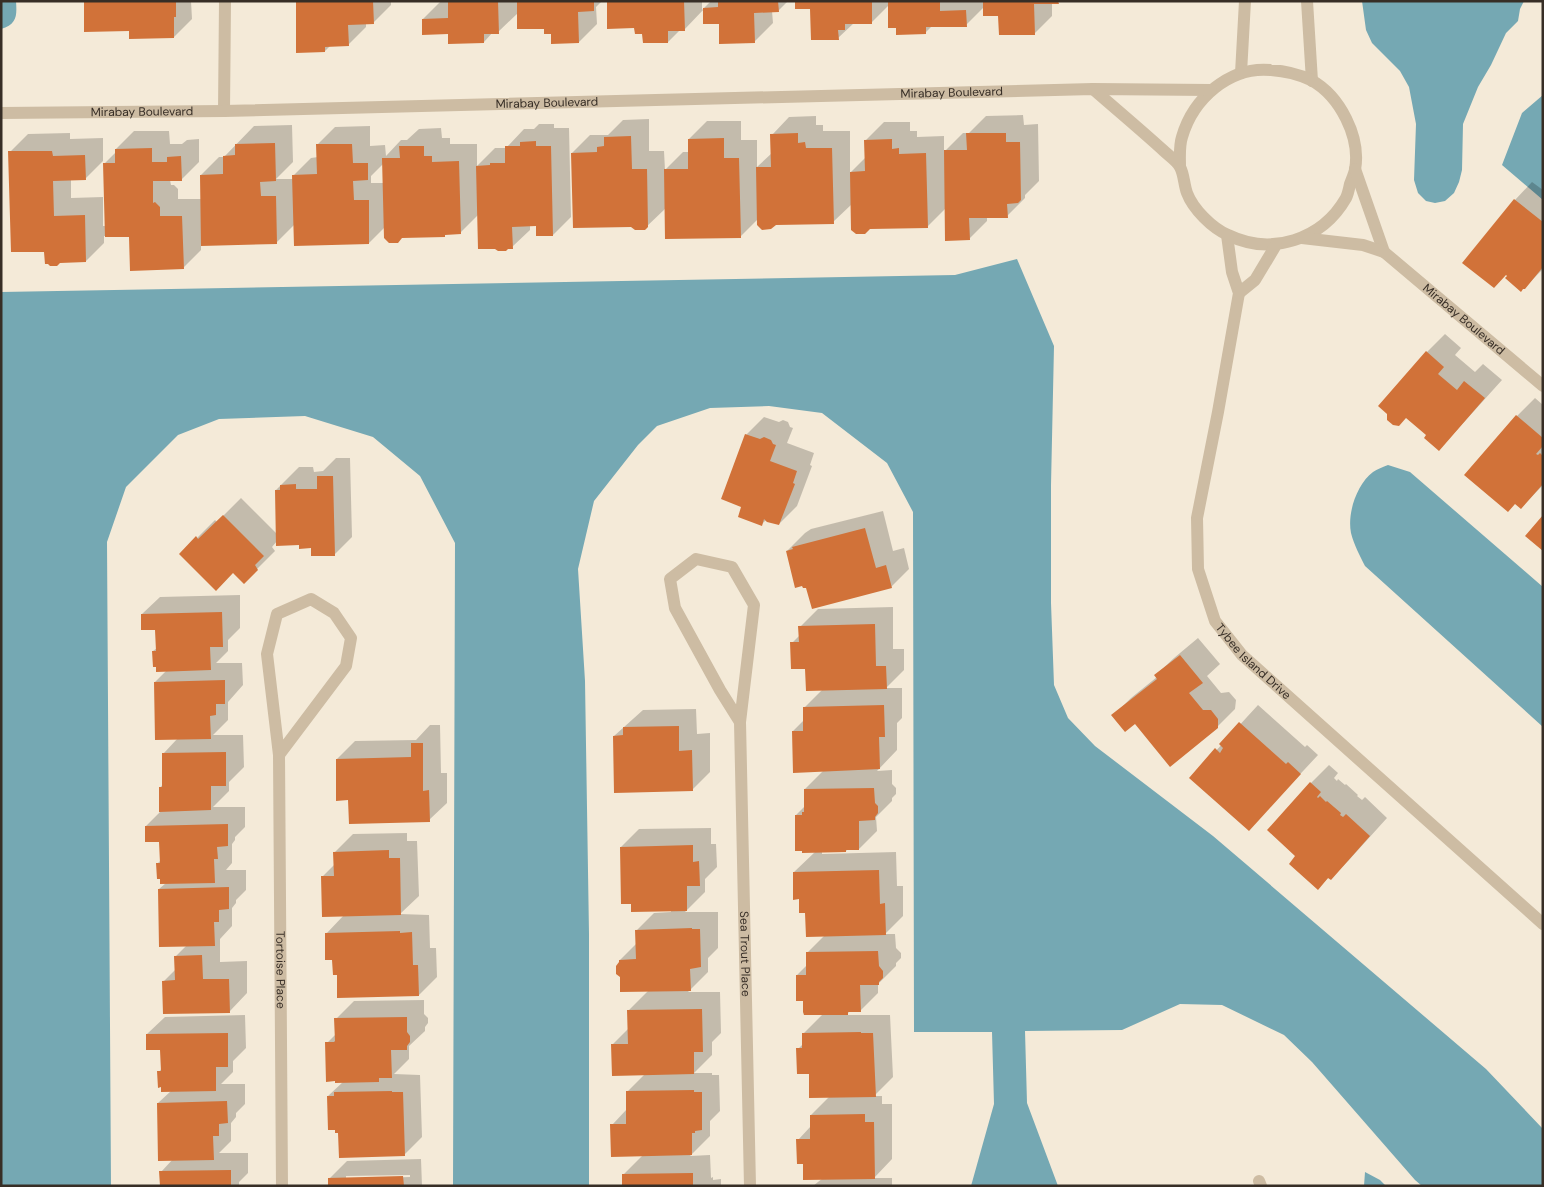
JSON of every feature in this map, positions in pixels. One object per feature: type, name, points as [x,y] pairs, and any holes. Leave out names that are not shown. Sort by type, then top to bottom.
[{"type":"street","points":[[224,111],[226,1]]},
{"type":"street","points":[[1241,73],[1245,1]]},
{"type":"street","points":[[1307,1],[1312,81]]},
{"type":"street","name":"Mirabay Boulevard","points":[[1265,69],[1289,72],[1312,81],[1332,97],[1347,118],[1355,143],[1355,169],[1346,198],[1327,222],[1302,238],[1276,245],[1251,243],[1227,235],[1204,218],[1188,194],[1180,167],[1181,138],[1192,112],[1211,90],[1225,80],[1241,73],[1265,69]]},
{"type":"street","name":"Mirabay Boulevard","points":[[1093,89],[1150,138],[1180,167]]},
{"type":"street","name":"Mirabay Boulevard","points":[[1,113],[224,111],[1093,89],[1211,90]]},
{"type":"street","name":"Mirabay Boulevard","points":[[1355,169],[1384,252]]},
{"type":"street","name":"Tybee Island Drive","points":[[1227,235],[1232,272],[1239,293],[1197,518],[1198,569],[1215,621],[1242,655],[1543,924]]},
{"type":"street","name":"Mirabay Boulevard","points":[[1302,238],[1363,245],[1384,252],[1543,386]]},
{"type":"street","points":[[1239,293],[1255,280],[1276,245]]},
{"type":"street","name":"Sea Trout Place","points":[[740,722],[720,690],[675,608],[670,579],[696,559],[732,567],[754,605],[740,722],[750,1186]]},
{"type":"street","name":"Tortoise Place","points":[[279,755],[346,666],[351,638],[334,613],[311,599],[276,614],[267,654],[279,755],[282,1186]]},
{"type":"water","points":[[1,1],[16,1],[16,11],[13,22],[1,29]]},
{"type":"water","points":[[1362,1],[1524,1],[1520,9],[1518,21],[1506,33],[1478,87],[1463,124],[1462,170],[1454,193],[1445,201],[1435,203],[1426,201],[1418,193],[1414,180],[1416,124],[1409,87],[1400,71],[1372,43],[1366,30]]},
{"type":"water","points":[[1543,95],[1543,200],[1502,165],[1522,113]]},
{"type":"water","points":[[1017,259],[1054,346],[1051,603],[1054,685],[1068,718],[1095,746],[1213,836],[1486,1069],[1543,1129],[1543,1186],[1422,1186],[1312,1062],[1284,1035],[1222,1005],[1180,1004],[1122,1030],[1025,1031],[1027,1103],[1058,1186],[971,1186],[994,1104],[992,1032],[914,1032],[913,512],[887,463],[822,413],[769,406],[710,408],[657,426],[638,445],[594,501],[578,569],[585,681],[589,934],[589,1186],[453,1186],[455,543],[420,476],[373,437],[305,416],[219,419],[178,435],[126,487],[107,542],[111,1186],[1,1186],[1,292],[955,275]]},
{"type":"water","points":[[1388,465],[1410,472],[1543,587],[1543,727],[1365,566],[1351,533],[1350,517],[1354,499],[1367,477]]},
{"type":"water","points":[[1365,1172],[1380,1180],[1386,1186],[1364,1186]]},
{"type":"building","points":[[84,1],[176,1],[174,38],[129,39],[129,31],[84,32]]},
{"type":"building","points":[[296,1],[373,1],[374,24],[348,25],[349,46],[325,47],[325,52],[296,53]]},
{"type":"building","points":[[448,1],[498,1],[499,34],[484,34],[484,43],[448,44],[448,34],[422,35],[422,19],[448,18]]},
{"type":"building","points":[[517,1],[594,1],[594,11],[578,12],[579,43],[551,44],[551,34],[544,34],[544,29],[517,29]]},
{"type":"building","points":[[607,1],[684,1],[685,31],[668,31],[668,43],[643,43],[642,34],[635,34],[634,28],[607,29]]},
{"type":"building","points":[[718,1],[778,1],[779,12],[754,13],[755,43],[719,44],[719,24],[703,24],[703,8],[718,7]]},
{"type":"building","points":[[795,1],[872,1],[872,24],[845,24],[845,30],[838,30],[839,40],[811,40],[810,9],[795,9]]},
{"type":"building","points":[[888,1],[940,1],[940,11],[966,10],[967,27],[926,27],[926,34],[896,35],[896,28],[888,28]]},
{"type":"building","points":[[983,1],[1058,1],[1059,4],[1034,4],[1035,35],[999,35],[998,16],[983,16]]},
{"type":"building","points":[[798,133],[798,143],[805,142],[806,148],[832,148],[834,224],[776,225],[771,229],[762,230],[757,225],[756,167],[771,167],[770,134]]},
{"type":"building","points":[[966,133],[1006,133],[1006,142],[1020,142],[1021,200],[1018,203],[1007,204],[1008,218],[969,218],[970,240],[945,241],[944,150],[967,150]]},
{"type":"building","points":[[631,136],[632,169],[647,169],[648,227],[645,230],[635,230],[631,227],[573,228],[571,153],[597,152],[597,147],[604,146],[604,137]]},
{"type":"building","points":[[724,138],[724,158],[739,158],[741,238],[665,239],[664,169],[688,169],[688,139]]},
{"type":"building","points":[[892,139],[892,149],[899,148],[899,154],[926,153],[928,228],[870,229],[865,234],[856,234],[851,230],[850,172],[865,171],[864,140]]},
{"type":"building","points":[[536,141],[536,146],[551,146],[553,236],[536,236],[536,226],[512,227],[513,249],[498,251],[495,249],[478,249],[476,166],[490,165],[490,163],[505,163],[505,146],[520,146],[520,142]]},
{"type":"building","points":[[275,143],[276,181],[260,182],[261,196],[276,196],[277,244],[201,246],[200,175],[223,174],[223,156],[235,155],[235,144]]},
{"type":"building","points":[[316,144],[352,144],[353,163],[368,163],[368,180],[353,181],[354,200],[369,200],[369,244],[294,246],[292,175],[317,174]]},
{"type":"building","points":[[399,146],[424,146],[424,156],[432,156],[432,162],[459,161],[461,234],[445,235],[445,237],[402,238],[398,243],[389,243],[384,238],[382,158],[400,158]]},
{"type":"building","points":[[152,148],[152,162],[167,162],[167,157],[181,156],[182,181],[153,181],[153,203],[155,202],[160,207],[160,216],[182,216],[184,269],[130,271],[129,237],[105,237],[103,163],[115,163],[115,149]]},
{"type":"building","points":[[8,151],[52,151],[53,156],[85,155],[86,180],[53,181],[54,216],[85,215],[86,262],[60,263],[57,266],[50,266],[45,264],[44,252],[11,252]]},
{"type":"building","points":[[1514,199],[1543,222],[1543,267],[1521,292],[1505,278],[1506,275],[1494,288],[1462,263]]},
{"type":"building","points":[[1426,351],[1444,367],[1438,374],[1457,390],[1464,381],[1485,398],[1439,451],[1424,438],[1426,435],[1406,418],[1399,426],[1393,425],[1387,420],[1387,414],[1378,406]]},
{"type":"building","points":[[1516,415],[1543,438],[1543,446],[1536,454],[1540,453],[1543,456],[1543,484],[1521,509],[1515,504],[1508,512],[1464,475]]},
{"type":"building","points":[[745,434],[771,440],[776,445],[770,461],[797,471],[793,483],[795,484],[779,525],[767,522],[764,519],[762,526],[738,517],[741,507],[721,499]]},
{"type":"building","points":[[317,476],[333,476],[335,556],[311,556],[311,548],[299,549],[299,545],[276,546],[275,490],[280,490],[280,485],[296,484],[296,489],[317,489]]},
{"type":"building","points":[[223,515],[264,556],[255,565],[258,570],[244,584],[233,573],[216,591],[179,554],[196,536],[198,539]]},
{"type":"building","points":[[1543,515],[1543,551],[1525,536]]},
{"type":"building","points":[[865,528],[876,568],[886,565],[892,588],[812,609],[806,588],[802,586],[795,588],[786,551],[793,549],[792,547]]},
{"type":"building","points":[[222,612],[223,647],[210,647],[211,670],[156,672],[156,667],[153,667],[152,651],[156,651],[155,630],[141,630],[141,614]]},
{"type":"building","points":[[875,624],[876,666],[886,666],[887,689],[806,691],[805,669],[791,669],[790,642],[799,642],[798,626]]},
{"type":"building","points":[[1180,655],[1203,683],[1189,693],[1203,710],[1211,710],[1218,719],[1218,728],[1170,767],[1135,724],[1125,732],[1111,715],[1157,679],[1154,675]]},
{"type":"building","points":[[225,680],[225,704],[216,704],[216,715],[210,716],[211,739],[155,740],[154,682]]},
{"type":"building","points":[[884,705],[885,737],[879,737],[880,769],[793,773],[792,731],[803,731],[803,707]]},
{"type":"building","points":[[1239,722],[1286,764],[1288,762],[1301,774],[1249,831],[1189,778],[1215,748],[1220,753],[1223,748],[1219,744]]},
{"type":"building","points":[[679,726],[679,751],[692,750],[693,791],[614,793],[613,736],[623,735],[623,727]]},
{"type":"building","points":[[411,743],[423,743],[423,791],[429,790],[430,822],[349,824],[348,800],[336,801],[336,759],[411,757]]},
{"type":"building","points":[[226,752],[226,786],[211,786],[211,810],[159,812],[159,787],[162,787],[162,753]]},
{"type":"building","points":[[1310,782],[1321,792],[1318,798],[1320,796],[1327,801],[1343,817],[1346,814],[1370,836],[1331,880],[1328,878],[1318,890],[1289,864],[1295,856],[1267,830]]},
{"type":"building","points":[[874,788],[878,813],[875,820],[859,821],[859,850],[802,853],[802,851],[795,851],[795,815],[802,815],[802,812],[804,812],[804,789]]},
{"type":"building","points":[[228,824],[228,846],[217,847],[218,859],[214,859],[215,883],[160,884],[160,879],[157,879],[156,863],[160,863],[159,842],[145,842],[145,826]]},
{"type":"building","points":[[693,845],[693,862],[699,861],[700,886],[687,886],[687,911],[631,912],[631,904],[621,904],[620,847]]},
{"type":"building","points":[[389,850],[389,858],[400,858],[401,915],[322,917],[321,876],[334,876],[333,852]]},
{"type":"building","points":[[879,870],[880,904],[885,903],[886,935],[806,937],[805,913],[799,913],[799,899],[793,900],[793,872]]},
{"type":"building","points":[[229,887],[229,909],[219,910],[219,922],[214,922],[215,946],[159,947],[158,889]]},
{"type":"building","points":[[700,929],[701,967],[690,969],[691,991],[620,992],[620,977],[616,974],[616,966],[619,960],[636,959],[635,930]]},
{"type":"building","points":[[400,931],[400,933],[412,932],[413,965],[418,965],[419,996],[337,998],[337,975],[333,975],[332,960],[325,960],[325,933]]},
{"type":"building","points":[[878,951],[879,966],[883,971],[883,978],[879,985],[860,985],[861,1012],[848,1012],[848,1015],[804,1015],[803,1001],[796,1001],[796,975],[806,975],[806,952]]},
{"type":"building","points":[[202,955],[203,979],[229,979],[230,1013],[163,1014],[162,981],[175,980],[174,956]]},
{"type":"building","points":[[702,1009],[703,1052],[694,1052],[694,1074],[612,1076],[611,1044],[628,1044],[627,1010]]},
{"type":"building","points":[[407,1017],[407,1032],[410,1036],[410,1042],[407,1050],[391,1050],[392,1078],[379,1078],[379,1082],[326,1082],[325,1042],[335,1041],[334,1018]]},
{"type":"building","points":[[228,1033],[228,1067],[216,1067],[216,1091],[161,1092],[161,1087],[158,1088],[157,1071],[161,1071],[160,1050],[146,1050],[146,1034]]},
{"type":"building","points":[[802,1033],[873,1033],[876,1097],[809,1098],[809,1074],[797,1074],[796,1048],[802,1048]]},
{"type":"building","points":[[694,1090],[694,1092],[702,1092],[702,1130],[692,1133],[692,1155],[611,1157],[610,1124],[626,1124],[626,1091]]},
{"type":"building","points":[[334,1092],[403,1092],[405,1156],[339,1158],[338,1133],[335,1133],[335,1130],[328,1130],[327,1096],[334,1096]]},
{"type":"building","points":[[227,1101],[228,1123],[219,1124],[219,1136],[213,1136],[214,1160],[158,1161],[157,1103]]},
{"type":"building","points":[[865,1114],[865,1122],[874,1122],[875,1179],[803,1180],[803,1164],[797,1164],[796,1139],[810,1139],[810,1115]]},
{"type":"building","points":[[231,1170],[231,1186],[160,1186],[159,1171]]},
{"type":"building","points":[[693,1173],[693,1186],[622,1186],[622,1174]]},
{"type":"building","points":[[403,1176],[404,1186],[328,1186],[328,1178]]}]
